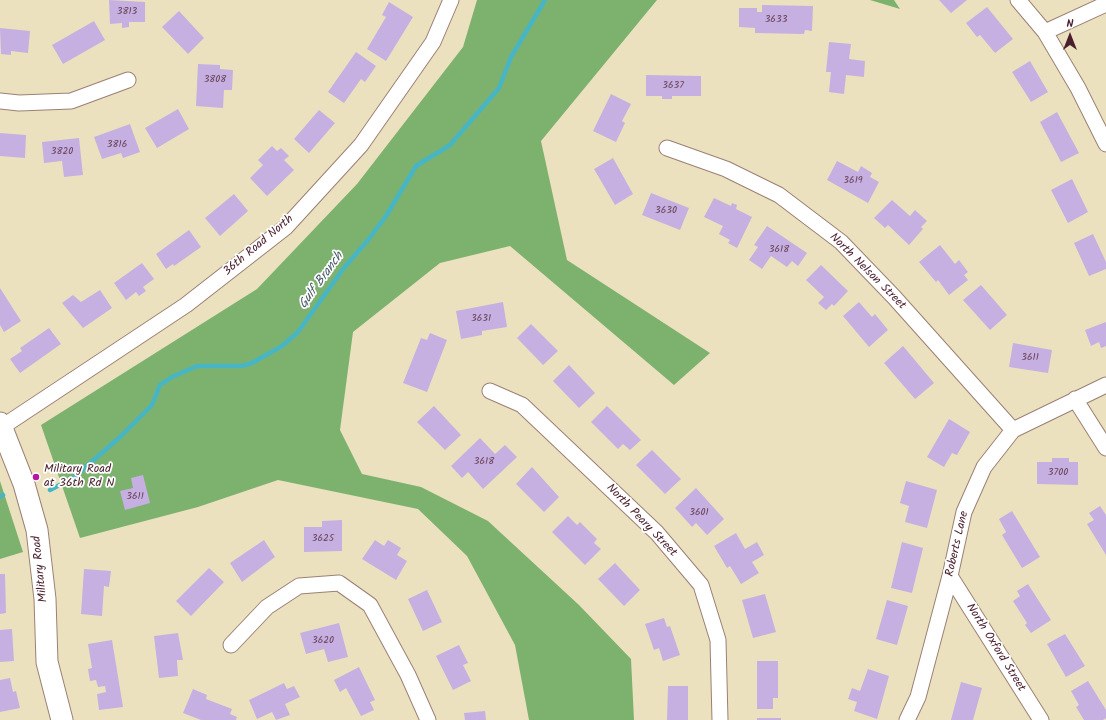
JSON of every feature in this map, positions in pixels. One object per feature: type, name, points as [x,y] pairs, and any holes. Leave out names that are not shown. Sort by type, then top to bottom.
[{"type":"main road","name":"Military Road","points":[[1,425],[24,484],[37,530],[45,599],[47,662],[62,720]]},
{"type":"street","name":"36th Road North","points":[[1,425],[186,305],[286,227],[361,145],[433,42],[451,0]]},
{"type":"street","points":[[1018,0],[1045,32],[1078,88],[1106,144]]},
{"type":"street","points":[[1045,32],[1106,4]]},
{"type":"street","points":[[0,101],[19,103],[71,101],[128,80]]},
{"type":"street","name":"North Nelson Street","points":[[667,148],[726,169],[779,195],[841,242],[894,297],[1012,430]]},
{"type":"street","name":"Roberts Lane","points":[[907,720],[918,697],[950,576],[964,512],[984,467],[1012,430],[1106,385]]},
{"type":"street","name":"North Peary Street","points":[[490,391],[522,405],[657,534],[700,585],[718,640],[720,720]]},
{"type":"street","points":[[1075,399],[1106,448]]},
{"type":"street","name":"North Oxford Street","points":[[950,576],[1041,720]]},
{"type":"street","points":[[231,645],[268,607],[299,586],[339,583],[370,606],[408,675],[428,720]]},
{"type":"green space","points":[[477,0],[657,0],[541,141],[567,260],[710,353],[674,385],[510,246],[440,263],[353,332],[340,430],[362,474],[421,487],[488,521],[579,605],[631,659],[634,720],[529,720],[515,645],[467,556],[418,509],[278,480],[198,507],[80,538],[41,425],[257,289],[357,184],[463,47]]},
{"type":"green space","points":[[870,0],[894,0],[900,9]]},
{"type":"green space","points":[[0,481],[23,552],[0,559]]},
{"type":"building","points":[[109,0],[145,2],[145,22],[129,22],[129,27],[122,28],[122,23],[110,24]]},
{"type":"building","points":[[939,0],[967,0],[951,13]]},
{"type":"building","points":[[389,2],[413,17],[386,61],[367,49],[386,17],[382,15]]},
{"type":"building","points":[[762,5],[813,6],[812,31],[805,30],[804,34],[755,33],[755,28],[739,27],[739,8],[757,8],[757,12],[762,12]]},
{"type":"building","points":[[987,7],[1013,39],[995,53],[980,35],[977,37],[966,23]]},
{"type":"building","points":[[179,11],[204,38],[188,54],[162,27]]},
{"type":"building","points":[[94,21],[105,40],[63,64],[52,45]]},
{"type":"building","points":[[0,28],[30,31],[28,53],[11,51],[11,55],[1,54]]},
{"type":"building","points":[[829,42],[851,44],[849,59],[865,61],[864,77],[846,75],[844,94],[829,92],[831,72],[826,72]]},
{"type":"building","points":[[356,52],[376,66],[365,82],[361,79],[344,103],[328,92]]},
{"type":"building","points":[[1030,61],[1048,92],[1031,102],[1012,72]]},
{"type":"building","points":[[198,64],[220,65],[220,69],[233,70],[232,90],[224,90],[223,108],[196,106]]},
{"type":"building","points":[[646,75],[701,76],[701,96],[672,96],[672,99],[662,99],[662,96],[646,96]]},
{"type":"building","points":[[611,94],[631,104],[622,121],[625,123],[616,142],[593,131]]},
{"type":"building","points":[[178,109],[189,129],[157,148],[145,128]]},
{"type":"building","points":[[319,110],[335,123],[309,153],[294,139]]},
{"type":"building","points":[[1057,112],[1079,153],[1061,162],[1040,122]]},
{"type":"building","points":[[130,124],[140,152],[123,158],[121,153],[102,159],[94,137]]},
{"type":"building","points":[[0,133],[26,135],[25,158],[0,156]]},
{"type":"building","points":[[79,138],[83,175],[64,177],[62,161],[44,163],[42,142]]},
{"type":"building","points":[[272,146],[277,151],[281,148],[289,156],[284,160],[294,170],[267,196],[250,178],[263,165],[258,160]]},
{"type":"building","points":[[613,158],[633,194],[615,205],[594,169]]},
{"type":"building","points":[[837,161],[858,172],[861,166],[872,173],[870,177],[879,182],[868,203],[827,180]]},
{"type":"building","points":[[1072,179],[1088,212],[1068,223],[1051,190]]},
{"type":"building","points":[[651,193],[689,208],[680,230],[642,215]]},
{"type":"building","points":[[234,194],[248,211],[220,236],[205,218]]},
{"type":"building","points":[[714,198],[731,206],[732,203],[737,205],[736,209],[752,217],[737,248],[728,243],[730,240],[719,234],[723,226],[704,217]]},
{"type":"building","points":[[892,200],[910,216],[915,210],[927,221],[921,227],[923,229],[909,245],[888,225],[885,228],[874,218]]},
{"type":"building","points":[[767,226],[807,253],[798,266],[792,261],[787,267],[771,256],[762,269],[749,260],[758,247],[754,245]]},
{"type":"building","points":[[189,230],[201,247],[174,266],[173,264],[166,269],[156,254]]},
{"type":"building","points":[[1093,234],[1106,262],[1106,269],[1089,276],[1074,243]]},
{"type":"building","points":[[940,245],[955,264],[959,260],[968,272],[964,275],[968,280],[949,295],[938,280],[936,282],[919,262]]},
{"type":"building","points":[[142,263],[154,279],[143,287],[146,291],[139,296],[136,292],[126,300],[114,283]]},
{"type":"building","points":[[821,265],[848,291],[834,306],[832,304],[826,310],[818,303],[824,297],[806,280]]},
{"type":"building","points":[[981,285],[1007,315],[990,330],[963,300]]},
{"type":"building","points":[[0,288],[21,321],[4,332],[0,325]]},
{"type":"building","points":[[100,290],[112,308],[83,328],[62,303],[73,295],[81,302]]},
{"type":"building","points":[[503,302],[507,327],[482,331],[482,335],[461,339],[456,311]]},
{"type":"building","points":[[859,302],[872,317],[875,314],[888,330],[869,347],[843,316]]},
{"type":"building","points":[[1106,322],[1106,346],[1101,348],[1099,342],[1091,346],[1085,330]]},
{"type":"building","points":[[531,324],[558,351],[543,365],[517,338]]},
{"type":"building","points":[[49,328],[61,344],[20,373],[10,359],[22,351],[20,348]]},
{"type":"building","points":[[430,333],[447,340],[427,392],[403,383],[421,338],[427,340]]},
{"type":"building","points":[[1013,343],[1052,350],[1048,373],[1009,367]]},
{"type":"building","points":[[903,346],[934,383],[915,399],[884,363]]},
{"type":"building","points":[[569,365],[595,393],[579,408],[553,381]]},
{"type":"building","points":[[434,406],[461,435],[445,450],[417,422]]},
{"type":"building","points":[[607,406],[641,440],[630,450],[623,444],[618,449],[591,422]]},
{"type":"building","points":[[949,419],[970,432],[957,455],[952,453],[944,467],[927,457]]},
{"type":"building","points":[[480,438],[495,454],[505,445],[517,457],[483,489],[468,472],[462,478],[451,466]]},
{"type":"building","points":[[652,450],[681,479],[665,494],[636,465]]},
{"type":"building","points":[[1052,458],[1069,458],[1069,462],[1078,462],[1078,485],[1037,484],[1037,462],[1052,462]]},
{"type":"building","points":[[532,467],[559,497],[544,512],[516,484]]},
{"type":"building","points":[[143,475],[150,503],[125,510],[120,491],[133,488],[131,478]]},
{"type":"building","points":[[906,481],[937,490],[927,528],[905,522],[909,506],[900,503]]},
{"type":"building","points":[[696,488],[724,519],[707,535],[696,523],[692,527],[675,508]]},
{"type":"building","points":[[1100,506],[1106,515],[1106,555],[1087,524],[1094,520],[1089,513]]},
{"type":"building","points":[[1012,511],[1040,557],[1022,568],[1002,535],[1006,532],[999,519]]},
{"type":"building","points":[[568,516],[577,525],[580,522],[597,539],[594,543],[601,549],[585,565],[552,532]]},
{"type":"building","points":[[342,520],[342,551],[304,552],[304,527],[322,527],[322,521]]},
{"type":"building","points":[[736,533],[745,549],[757,542],[764,555],[752,562],[759,573],[741,584],[730,566],[727,568],[714,546]]},
{"type":"building","points":[[264,540],[275,557],[242,582],[230,563]]},
{"type":"building","points":[[375,540],[384,546],[388,540],[401,548],[397,555],[407,561],[396,580],[362,559]]},
{"type":"building","points":[[902,542],[923,548],[912,593],[891,588]]},
{"type":"building","points":[[615,563],[640,590],[624,606],[598,579]]},
{"type":"building","points":[[209,568],[224,582],[191,616],[176,601]]},
{"type":"building","points":[[84,569],[111,571],[109,587],[104,586],[102,616],[81,614]]},
{"type":"building","points":[[0,574],[5,574],[6,613],[0,614]]},
{"type":"building","points":[[1028,584],[1051,620],[1031,633],[1025,625],[1027,623],[1013,601],[1020,596],[1017,591]]},
{"type":"building","points":[[427,590],[442,622],[423,631],[408,599]]},
{"type":"building","points":[[765,594],[776,632],[753,638],[742,600]]},
{"type":"building","points":[[887,600],[908,606],[897,645],[876,639]]},
{"type":"building","points":[[664,618],[667,627],[670,626],[680,655],[663,661],[659,648],[654,650],[645,624]]},
{"type":"building","points":[[339,623],[348,657],[328,662],[324,649],[306,654],[300,633]]},
{"type":"building","points":[[12,629],[14,661],[0,662],[0,630]]},
{"type":"building","points":[[178,633],[183,660],[177,660],[178,676],[159,678],[154,636]]},
{"type":"building","points":[[1065,634],[1085,666],[1066,677],[1047,644]]},
{"type":"building","points":[[112,640],[123,707],[99,710],[97,694],[106,692],[105,686],[98,687],[96,680],[90,681],[88,669],[92,668],[88,644]]},
{"type":"building","points":[[459,645],[468,663],[463,665],[471,681],[453,690],[436,656]]},
{"type":"building","points":[[757,661],[778,661],[778,698],[773,698],[773,709],[757,709]]},
{"type":"building","points":[[359,667],[375,700],[370,702],[374,710],[361,716],[346,688],[340,692],[334,680]]},
{"type":"building","points":[[868,669],[889,676],[877,719],[854,711],[857,702],[848,699],[852,688],[860,691]]},
{"type":"building","points":[[10,678],[13,692],[16,691],[20,708],[0,712],[0,680]]},
{"type":"building","points":[[1088,681],[1106,710],[1106,718],[1103,720],[1084,720],[1076,707],[1079,705],[1071,691]]},
{"type":"building","points":[[961,682],[982,688],[973,720],[951,720]]},
{"type":"building","points":[[284,683],[287,689],[294,686],[300,697],[285,704],[290,715],[276,720],[272,712],[257,719],[249,700]]},
{"type":"building","points":[[668,686],[688,686],[688,720],[667,720]]},
{"type":"building","points":[[193,689],[207,695],[206,699],[232,709],[230,714],[237,717],[236,720],[201,720],[183,713]]},
{"type":"building","points":[[485,711],[486,720],[465,720],[464,713]]},
{"type":"building","points":[[757,718],[781,718],[781,720],[757,720]]},
{"type":"waterway","name":"Gulf Branch","points":[[50,490],[73,478],[120,437],[152,405],[160,385],[172,377],[197,366],[242,366],[252,363],[282,346],[298,332],[343,269],[386,216],[416,166],[450,145],[499,88],[511,57],[545,0]]},
{"type":"place","name":"Military Road at 36th Rd N","points":[[36,477]]}]
